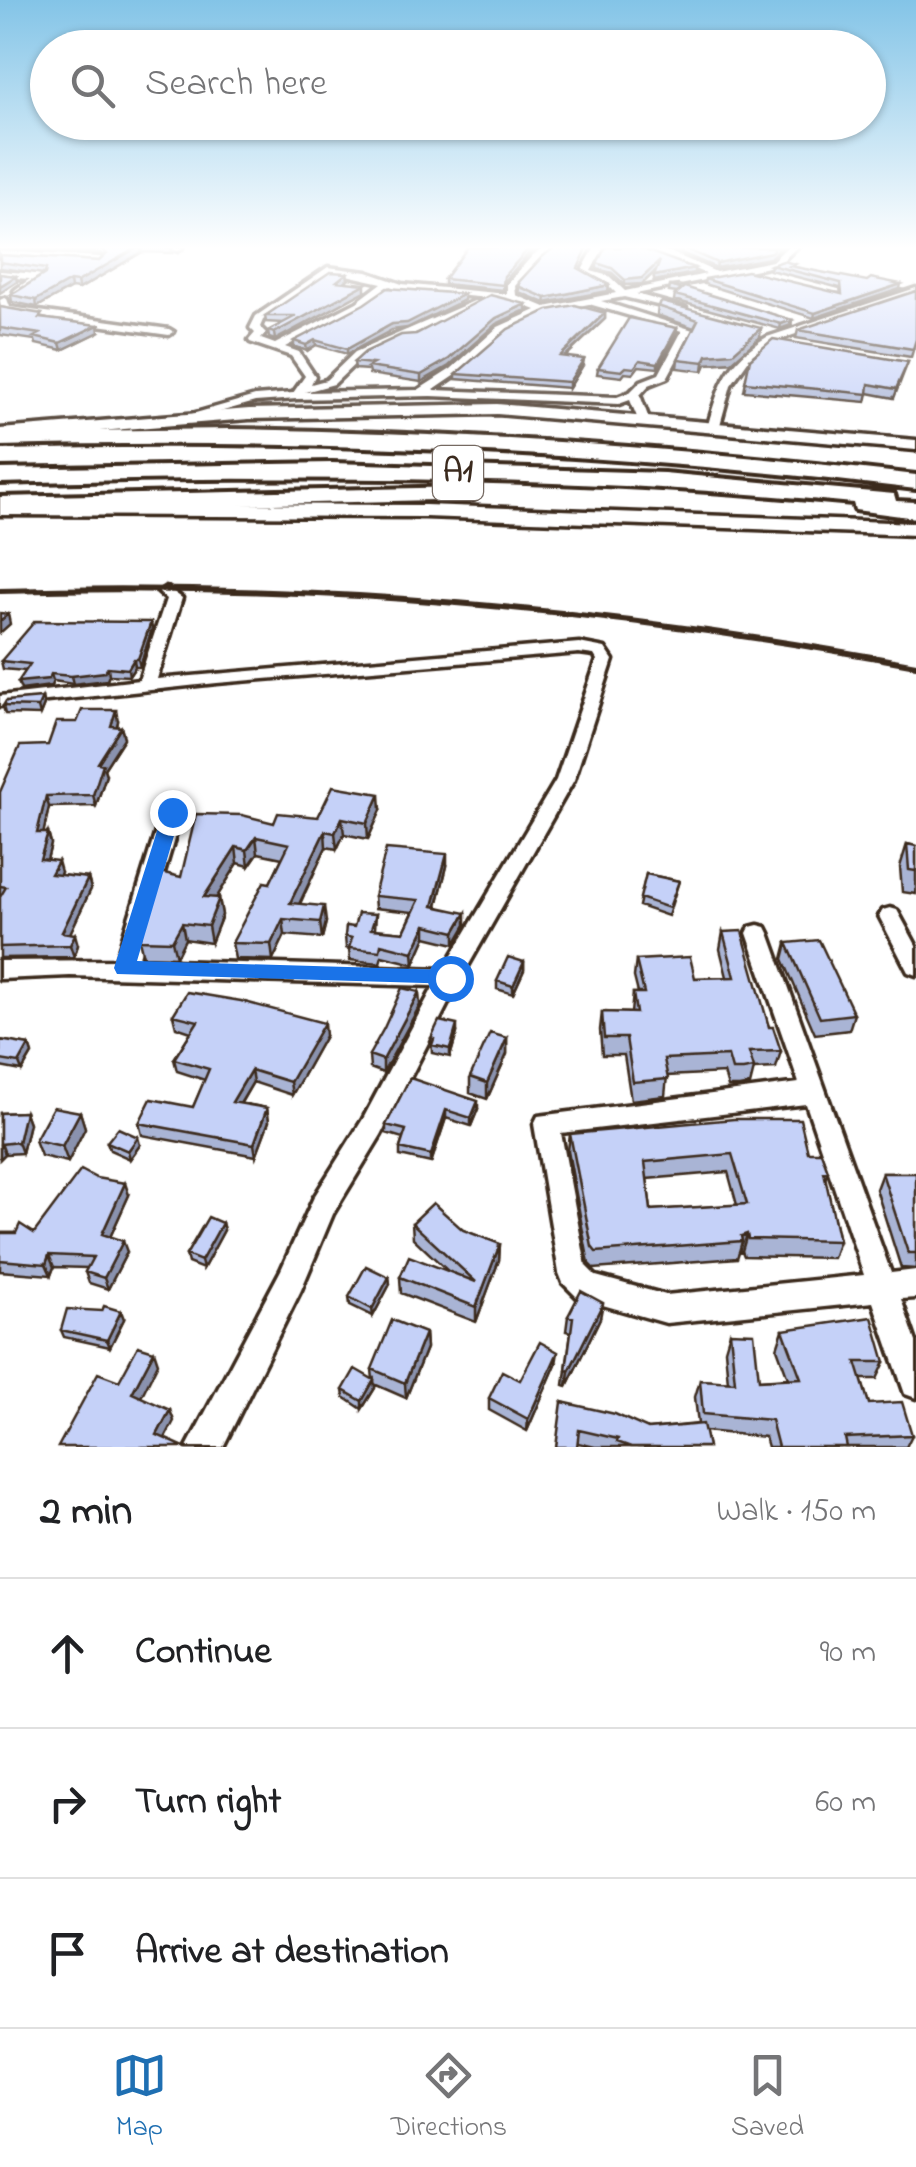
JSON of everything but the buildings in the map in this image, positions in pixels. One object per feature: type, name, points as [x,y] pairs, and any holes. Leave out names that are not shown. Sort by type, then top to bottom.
[{"type":"highway","points":[[0,436],[352,434],[650,452],[916,484]]},
{"type":"highway","name":"A1","points":[[0,462],[234,456],[394,457],[584,463],[916,484]]},
{"type":"highway","name":"A1","points":[[0,476],[240,470],[591,477],[916,506]]},
{"type":"highway","points":[[0,506],[544,493],[916,506]]},
{"type":"street","points":[[45,315],[169,332]]},
{"type":"street","points":[[264,315],[255,328],[261,333],[254,340],[295,354],[310,376],[299,393]]},
{"type":"street","points":[[278,347],[341,315]]},
{"type":"street","points":[[299,393],[330,382],[358,354],[398,336],[410,335],[449,315]]},
{"type":"street","points":[[421,393],[454,371],[502,328],[533,315]]},
{"type":"street","points":[[184,418],[255,399],[299,393],[619,400],[663,376],[688,330],[636,315]]},
{"type":"street","points":[[714,426],[725,384],[750,352],[772,336],[847,315]]},
{"type":"street","points":[[787,318],[814,325]]},
{"type":"street","points":[[772,336],[807,346]]},
{"type":"street","points":[[634,394],[643,419]]},
{"type":"street","points":[[0,436],[184,418],[356,409],[497,409],[916,445]]},
{"type":"street","points":[[0,506],[426,511],[916,529]]},
{"type":"street","points":[[146,682],[174,598],[166,592]]},
{"type":"street","points":[[0,701],[146,682],[242,679],[580,648],[600,651],[605,660],[565,780],[450,978],[372,1127],[323,1206],[210,1440],[202,1447]]},
{"type":"street","points":[[124,968],[172,812]]},
{"type":"street","points":[[890,916],[916,966]]},
{"type":"street","points":[[758,933],[916,1384]]},
{"type":"street","points":[[0,970],[124,968],[450,978]]},
{"type":"street","points":[[814,1092],[547,1124],[573,1273],[588,1288],[666,1308],[916,1284]]},
{"type":"railway","points":[[0,591],[232,591],[460,603],[687,628],[916,665]]},
{"type":"route","points":[[172,812],[124,968],[450,978]]}]
